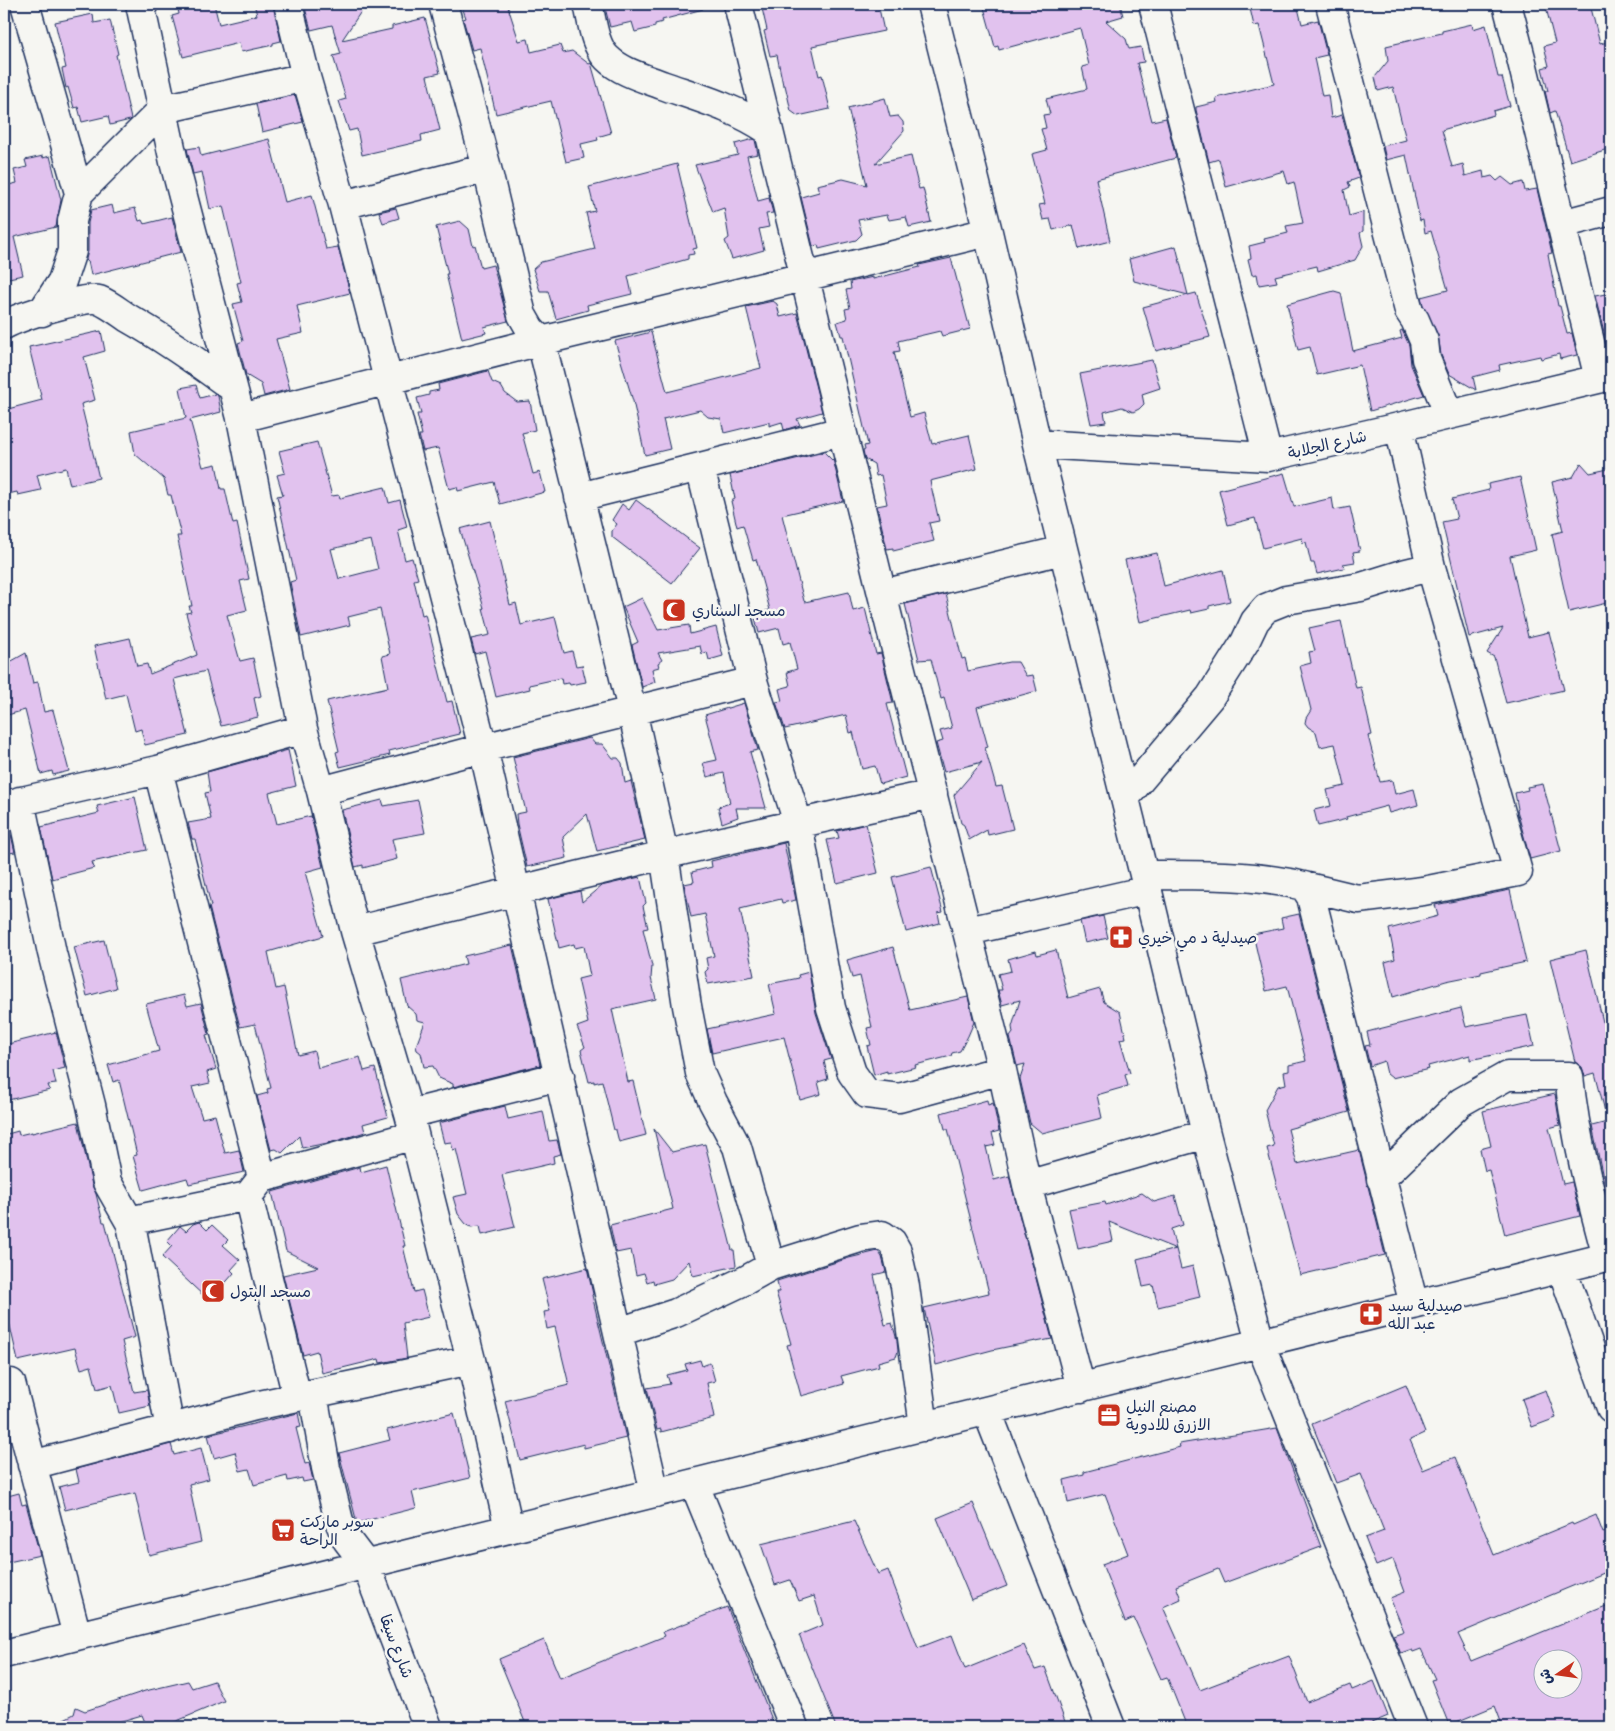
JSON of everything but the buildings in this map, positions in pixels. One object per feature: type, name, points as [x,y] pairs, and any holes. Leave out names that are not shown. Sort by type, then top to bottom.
[{"type":"street","points":[[25,4],[79,194]]},
{"type":"street","points":[[140,4],[152,68],[163,108],[174,162],[241,418],[303,729],[322,792],[355,931],[411,1124],[471,1360],[510,1529]]},
{"type":"street","points":[[288,4],[306,77],[343,206],[483,748],[655,1493]]},
{"type":"street","points":[[443,4],[487,168],[522,315],[530,329],[541,342],[632,710],[664,854],[687,1006],[700,1073],[737,1147],[771,1266]]},
{"type":"street","points":[[588,4],[598,43],[606,57],[619,67],[636,76],[731,109],[752,119],[768,130]]},
{"type":"street","points":[[738,4],[882,594],[968,931],[1028,1185],[1081,1388]]},
{"type":"street","points":[[932,4],[988,232],[1037,444],[1146,882],[1206,1134],[1260,1343],[1413,1727]]},
{"type":"street","points":[[1153,4],[1268,457]]},
{"type":"street","points":[[1330,4],[1409,311],[1424,341],[1426,359],[1448,415]]},
{"type":"street","points":[[1506,4],[1562,224],[1605,377]]},
{"type":"street","points":[[42,312],[62,281],[72,251],[72,220],[79,194],[163,108],[306,77]]},
{"type":"street","points":[[343,206],[487,168]]},
{"type":"street","points":[[1562,224],[1611,211]]},
{"type":"street","points":[[241,418],[988,232]]},
{"type":"street","points":[[4,325],[18,318],[63,304],[97,300],[153,332],[233,388]]},
{"type":"street","name":"شارع الجلابة","points":[[1037,444],[1268,457],[1605,377]]},
{"type":"street","points":[[968,931],[1146,882],[1226,875],[1304,886],[1358,899],[1423,891],[1518,872],[1431,567],[1399,427]]},
{"type":"street","points":[[579,497],[842,431]]},
{"type":"street","points":[[700,467],[752,681],[798,823],[831,1008],[852,1073],[867,1094],[898,1098],[1002,1070]]},
{"type":"street","points":[[882,594],[1063,550]]},
{"type":"street","points":[[1125,798],[1210,697],[1245,642],[1255,621],[1266,608],[1286,600],[1361,587],[1431,567]]},
{"type":"street","points":[[322,792],[483,748],[752,681]]},
{"type":"street","points":[[170,1428],[131,1224],[107,1182],[91,1105],[12,803],[158,770],[303,729]]},
{"type":"street","name":"شارع سيقا","points":[[158,770],[305,1396],[339,1521],[347,1540],[366,1565],[428,1727]]},
{"type":"street","points":[[355,931],[664,854],[933,794]]},
{"type":"street","points":[[1304,886],[1311,898],[1414,1305]]},
{"type":"street","points":[[131,1224],[138,1219],[255,1187],[411,1124],[560,1076]]},
{"type":"street","points":[[4,1654],[1609,1257],[1594,1209],[1572,1111],[1569,1076],[1507,1076],[1461,1102],[1381,1179]]},
{"type":"street","points":[[1028,1185],[1206,1134]]},
{"type":"street","points":[[619,1332],[676,1313],[771,1266],[860,1238],[882,1236],[892,1242],[897,1251],[905,1286],[924,1427]]},
{"type":"street","points":[[1562,1269],[1611,1408]]},
{"type":"street","points":[[32,1465],[255,1406],[471,1360]]},
{"type":"street","points":[[11,1383],[77,1636]]},
{"type":"street","points":[[986,1411],[1111,1727]]},
{"type":"street","points":[[694,1484],[794,1727]]},
{"type":"place","name":"مسجد السناري","points":[[674,610]]},
{"type":"place","name":"صيدلية د مي خيري","points":[[1121,937]]},
{"type":"place","name":"مسجد البتول","points":[[213,1291]]},
{"type":"place","name":"صيدلية سيد عبد الله","points":[[1371,1314]]},
{"type":"place","name":"مصنع النيل الازرق للادوية","points":[[1109,1415]]},
{"type":"place","name":"سوبر ماركت الراحة","points":[[283,1530]]}]
